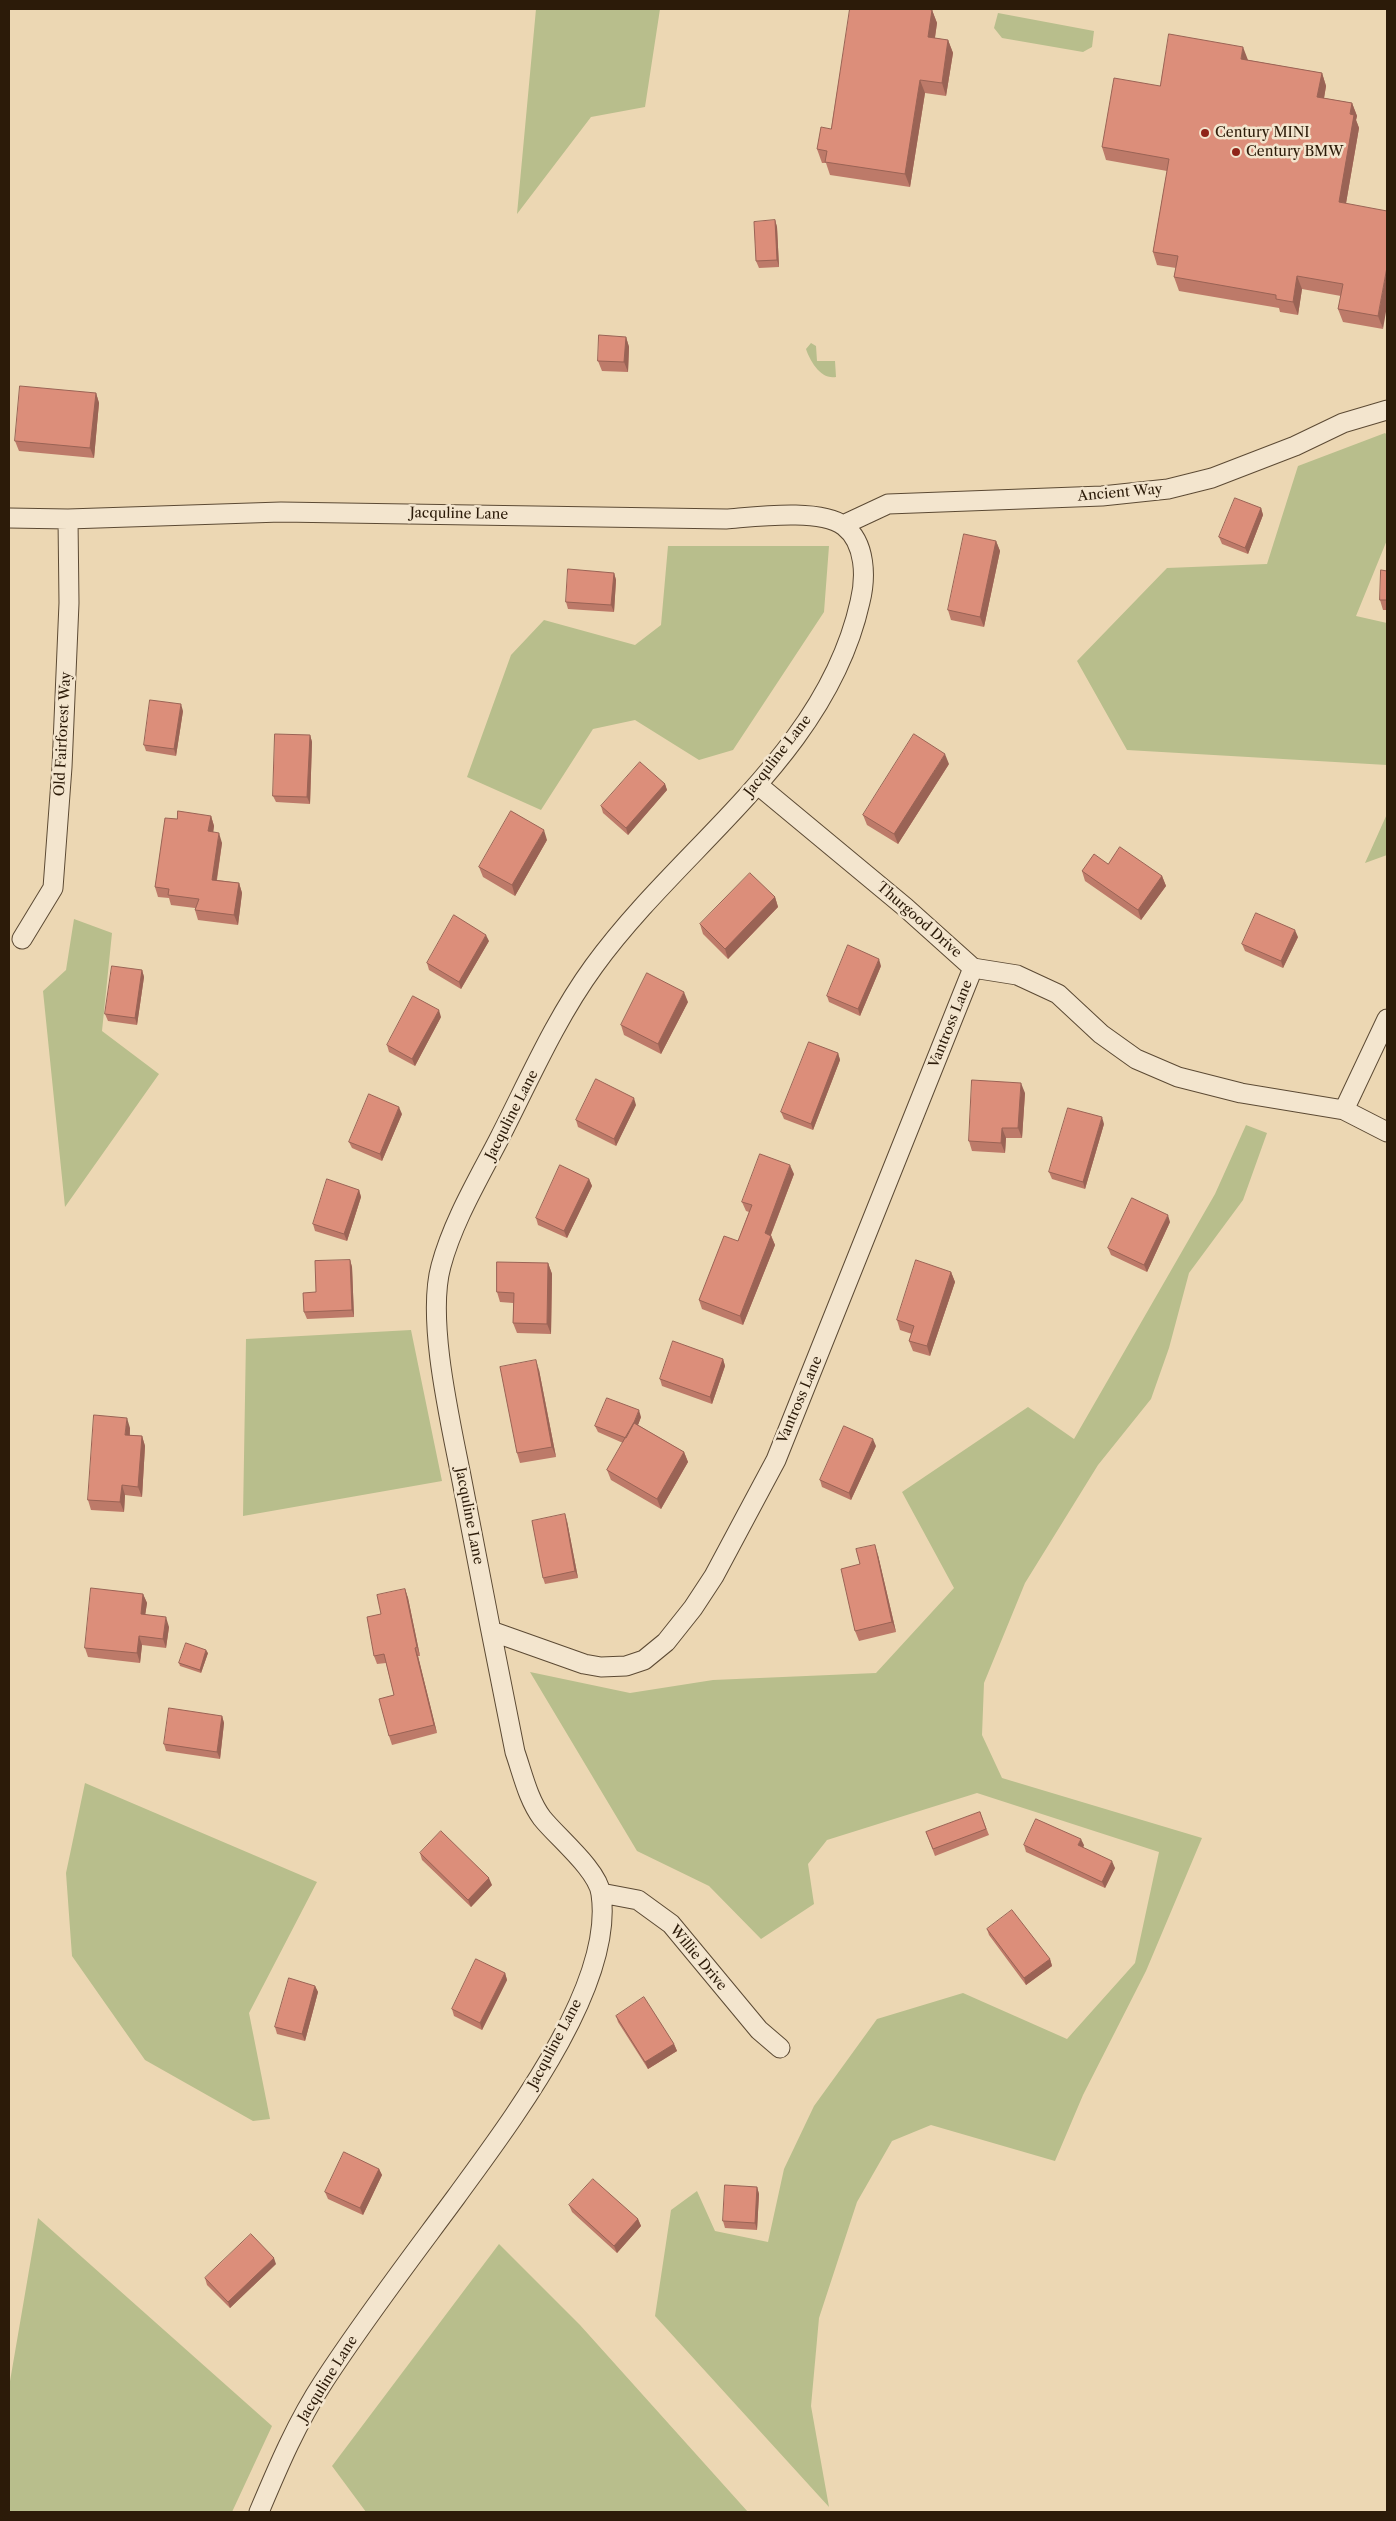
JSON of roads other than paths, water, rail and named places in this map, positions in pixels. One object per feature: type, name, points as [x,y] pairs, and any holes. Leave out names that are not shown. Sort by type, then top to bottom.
[{"type":"street","name":"Ancient Way","points":[[843,526],[888,504],[1102,496],[1168,489],[1212,478],[1295,446],[1343,423],[1387,410]]},
{"type":"street","name":"Jacquline Lane","points":[[9,518],[68,519],[281,512],[726,518],[779,515],[819,517],[843,526],[857,544],[864,566],[863,590],[855,628],[834,677],[821,699],[758,785],[629,921],[592,968],[570,1003],[528,1082],[455,1227],[440,1267],[437,1322],[452,1431],[515,1752],[530,1799],[542,1818],[584,1863],[602,1893],[600,1932],[596,1954],[574,2013],[544,2069],[500,2137],[323,2382],[290,2441],[259,2512]]},
{"type":"street","name":"Old Fairforest Way","points":[[22,939],[53,888],[62,767],[70,603],[68,519]]},
{"type":"street","name":"Thurgood Drive","points":[[758,785],[888,892],[973,968],[1017,975],[1058,994],[1116,1047],[1136,1059],[1178,1076],[1241,1093],[1344,1110],[1387,1132]]},
{"type":"street","name":"Vantross Lane","points":[[491,1632],[584,1664],[601,1668],[626,1666],[644,1660],[666,1642],[693,1608],[714,1576],[776,1460],[973,968]]},
{"type":"street","points":[[1344,1110],[1387,1019]]},
{"type":"street","name":"Willie Drive","points":[[602,1893],[638,1900],[671,1924],[759,2030],[780,2048]]},
{"type":"place","name":"Century MINI","points":[[1205,133]]},
{"type":"place","name":"Century BMW","points":[[1236,152]]}]
